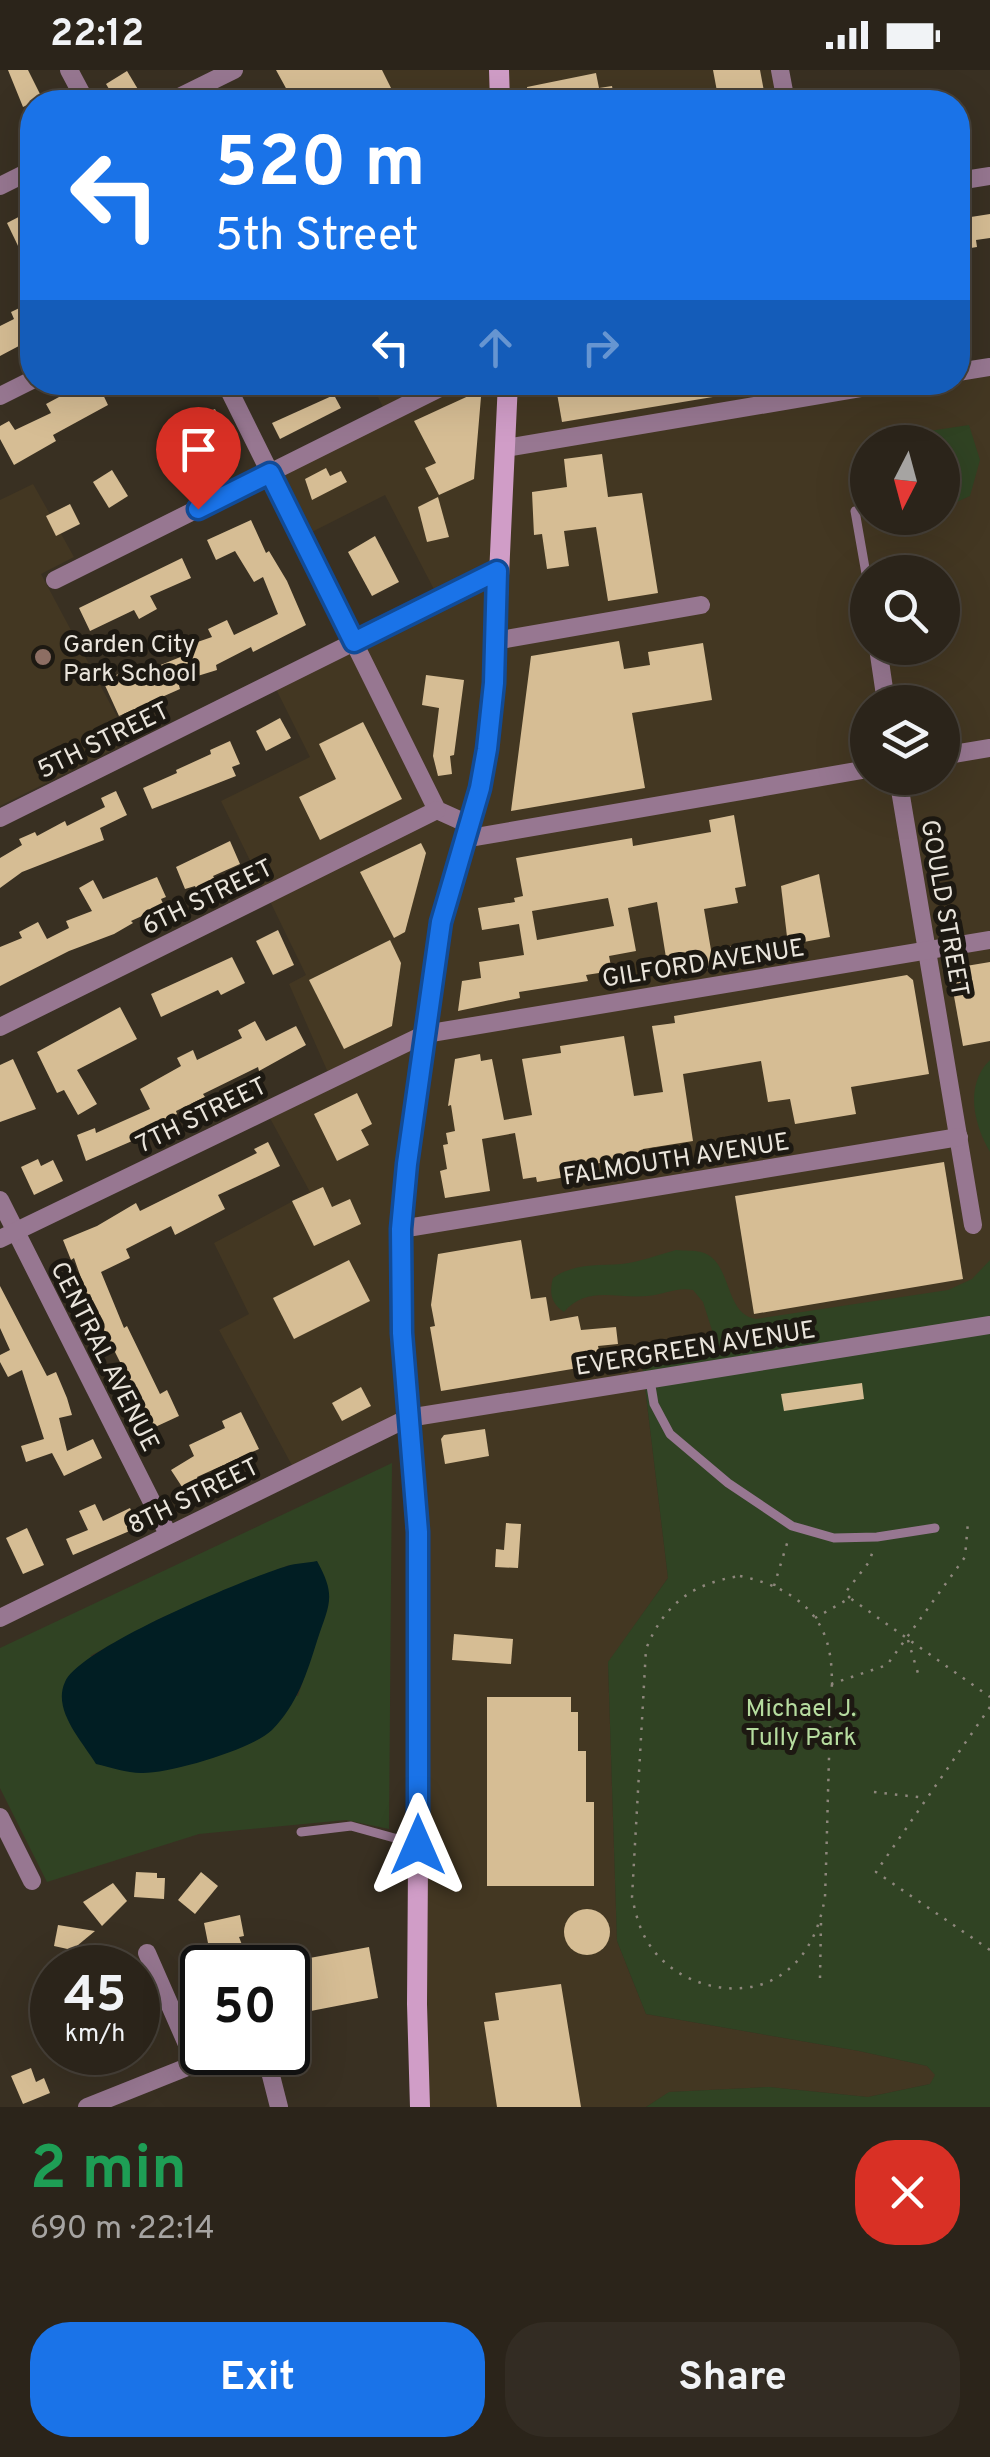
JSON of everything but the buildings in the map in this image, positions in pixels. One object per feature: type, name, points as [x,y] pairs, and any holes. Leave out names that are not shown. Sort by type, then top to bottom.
[{"type":"main road","points":[[420,2107],[420,1586],[402,1333],[401,1229],[441,922],[480,788],[487,749],[508,395]]},
{"type":"street","points":[[193,90],[234,70]]},
{"type":"street","points":[[231,395],[437,810],[466,832],[600,816],[850,773]]},
{"type":"street","points":[[55,580],[426,395]]},
{"type":"street","points":[[506,448],[796,395]]},
{"type":"street","name":"5TH STREET","points":[[0,818],[497,571]]},
{"type":"street","points":[[495,641],[701,605]]},
{"type":"street","points":[[960,753],[990,748]]},
{"type":"street","name":"GOULD STREET","points":[[901,795],[973,1225]]},
{"type":"street","name":"6TH STREET","points":[[0,1027],[437,810]]},
{"type":"street","name":"GILFORD AVENUE","points":[[425,1034],[990,940]]},
{"type":"street","name":"7TH STREET","points":[[8,1235],[425,1034]]},
{"type":"street","name":"FALMOUTH AVENUE","points":[[401,1229],[959,1137]]},
{"type":"street","name":"CENTRAL AVENUE","points":[[0,1200],[8,1235],[168,1534]]},
{"type":"street","name":"EVERGREEN AVENUE","points":[[408,1418],[990,1325]]},
{"type":"street","name":"8TH STREET","points":[[0,1618],[408,1418]]},
{"type":"street","points":[[0,1817],[32,1880]]},
{"type":"street","points":[[160,1983],[180,2028]]},
{"type":"street","points":[[91,2106],[180,2071]]},
{"type":"street","points":[[271,2075],[279,2107]]},
{"type":"lane","points":[[650,1380],[654,1404],[670,1434],[728,1483],[792,1526],[834,1538],[877,1538],[936,1528]]},
{"type":"lane","points":[[301,1832],[351,1826],[418,1845]]},
{"type":"path","points":[[831,1684],[886,1665],[908,1639],[965,1558],[968,1522]]},
{"type":"path","points":[[774,1586],[792,1526]]},
{"type":"path","points":[[877,1538],[869,1562],[844,1593],[990,1697]]},
{"type":"path","points":[[820,1978],[831,1684],[828,1643],[816,1618],[796,1597],[740,1576],[714,1580],[692,1590],[669,1608],[646,1649],[632,1897],[638,1925],[652,1949],[678,1973],[702,1984],[730,1988],[759,1986],[782,1974],[801,1956],[822,1920]]},
{"type":"path","points":[[816,1618],[850,1598]]},
{"type":"path","points":[[908,1639],[920,1680]]},
{"type":"path","points":[[990,1706],[876,1872],[990,1950]]},
{"type":"path","points":[[874,1792],[927,1798]]},
{"type":"shaded area","points":[[324,70],[773,70],[777,90],[330,90]]},
{"type":"shaded area","points":[[990,376],[990,1305],[642,1362],[668,1578],[608,1663],[617,1941],[646,2014],[927,2066],[936,2075],[930,2084],[868,2097],[769,2087],[670,2092],[646,2107],[424,2107],[421,1902],[425,1553],[408,1336],[407,1238],[412,1167],[449,922],[492,761],[493,699],[480,788],[441,922],[407,1163],[401,1229],[408,1418],[295,1471],[219,1330],[249,1314],[214,1243],[310,1192],[265,1109],[330,1077],[289,984],[306,975],[221,801],[310,757],[273,683],[439,599],[385,495],[302,537],[270,473],[387,415],[377,395],[830,395],[831,401],[869,395],[970,395],[970,379]]},
{"type":"shaded area","name":"Garden City Park School","points":[[33,484],[74,557],[41,574],[130,741],[0,806],[0,500]]},
{"type":"green space","points":[[969,425],[980,460],[970,496],[960,500],[960,426]]},
{"type":"green space","points":[[990,1060],[990,1152],[976,1118],[974,1093]]},
{"type":"green space","name":"Michael J. Tully Park","points":[[676,1250],[698,1251],[711,1257],[724,1275],[738,1308],[756,1319],[948,1290],[972,1279],[990,1260],[990,2107],[646,2107],[669,2092],[769,2087],[868,2097],[930,2084],[935,2075],[927,2066],[859,2051],[646,2014],[617,1941],[608,1662],[668,1578],[642,1362],[718,1349],[703,1302],[693,1290],[647,1296],[592,1296],[564,1312],[554,1301],[551,1288],[553,1278],[569,1270],[628,1263]]},
{"type":"green space","points":[[392,1463],[389,1829],[346,1820],[199,1834],[47,1882],[0,1788],[0,1648]],"holes":[[[289,1565],[325,1615],[298,1696],[90,1656],[161,1618]]]},
{"type":"water","points":[[317,1561],[327,1583],[328,1609],[300,1688],[272,1730],[230,1752],[171,1769],[136,1773],[96,1764],[70,1725],[62,1703],[65,1682],[77,1667],[131,1633],[203,1599],[287,1566]]},
{"type":"place","name":"Garden City Park School","points":[[43,657]]},
{"type":"route","points":[[198,509],[270,473],[354,642],[497,571],[494,683],[487,749],[480,788],[441,922],[401,1229],[402,1333],[420,1586],[418,1845]]}]
